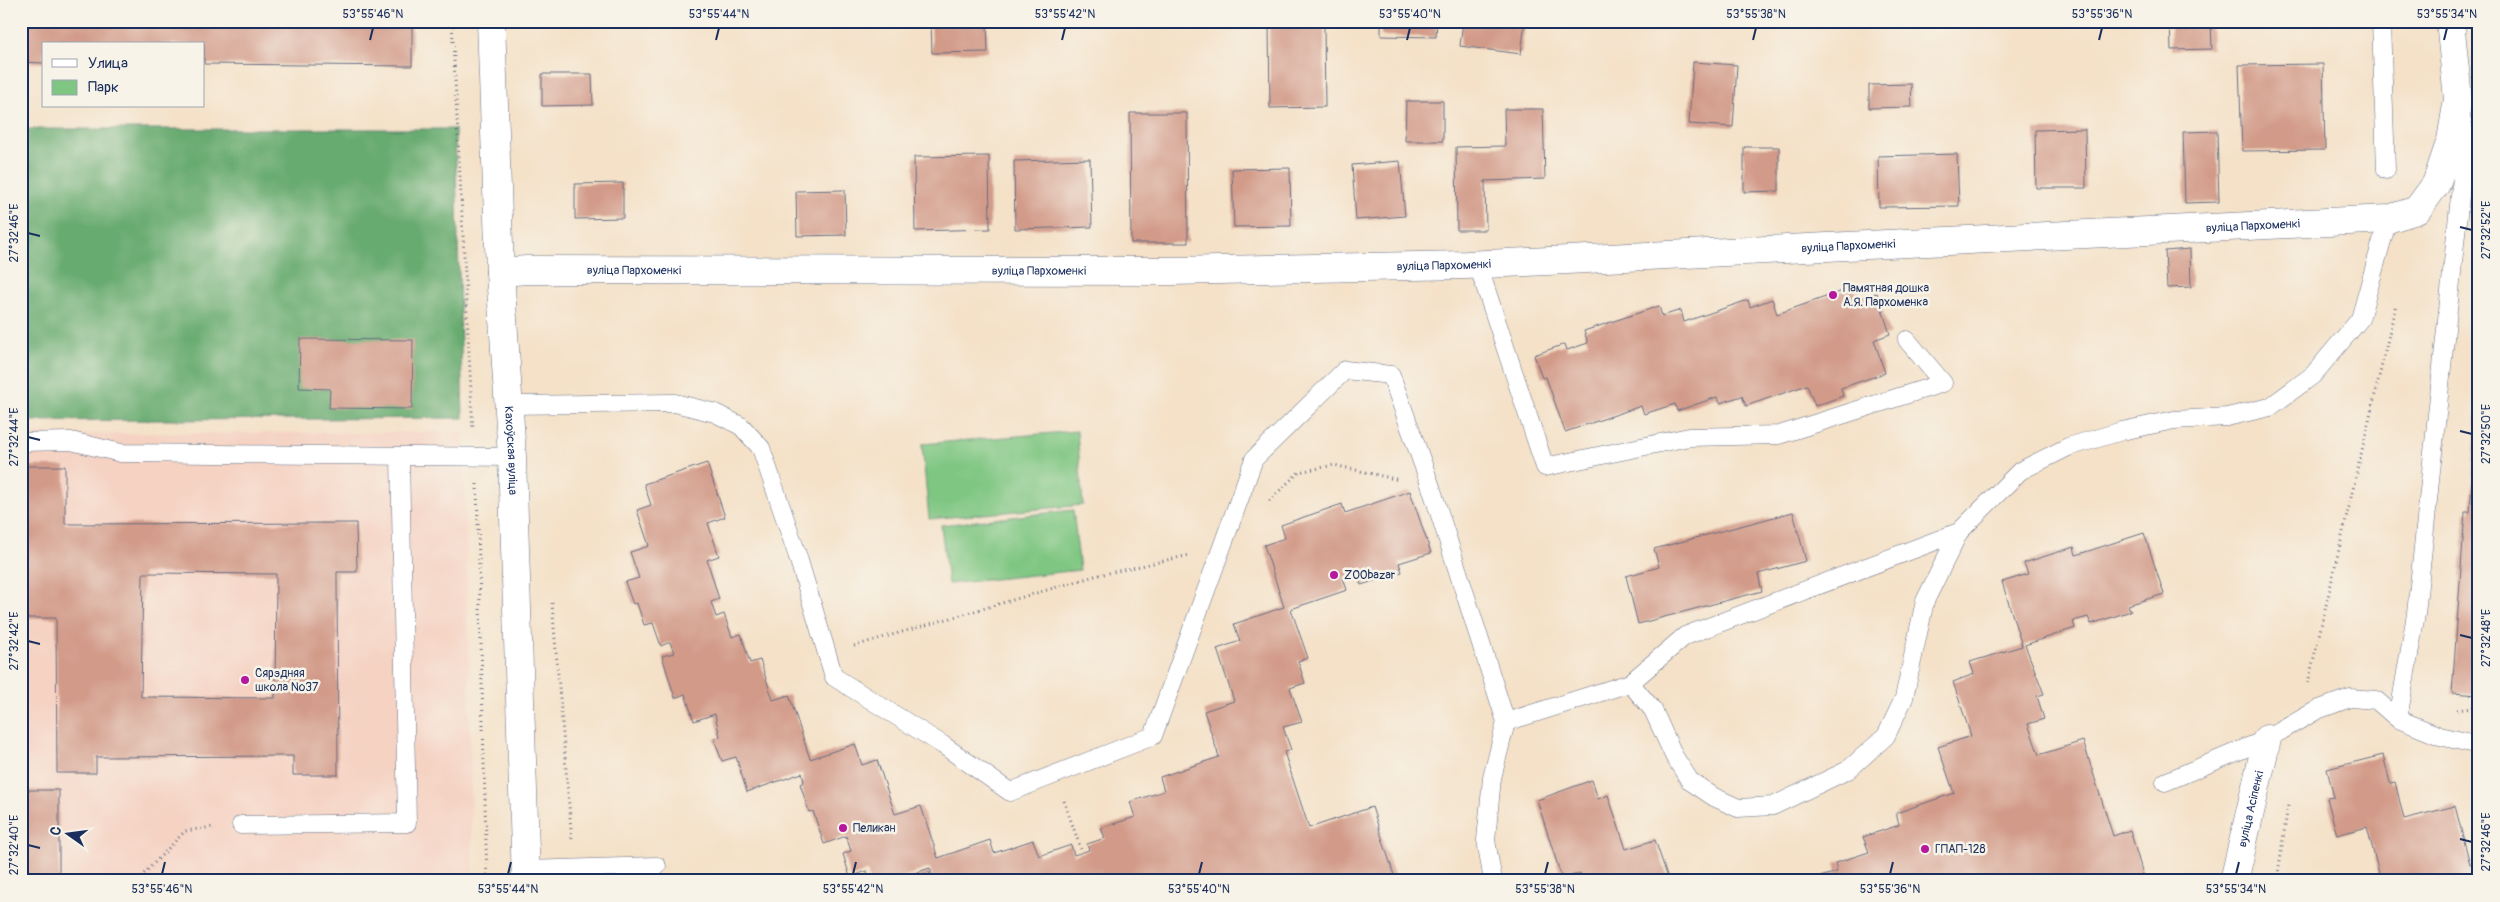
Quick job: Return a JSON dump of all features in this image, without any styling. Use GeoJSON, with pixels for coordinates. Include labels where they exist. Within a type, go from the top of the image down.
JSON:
{"type":"FeatureCollection","features":[{"type":"Feature","properties":{"kind":"street","name":"Кахоўская вуліца"},"geometry":{"type":"LineString","coordinates":[[491,21],[500,272],[512,457],[526,875]]}},
{"type":"Feature","properties":{"kind":"street","name":"вуліца Пархоменкі"},"geometry":{"type":"LineString","coordinates":[[500,272],[527,270],[1172,271],[1478,265],[2388,220],[2417,210],[2436,184],[2451,140],[2458,99],[2450,21]]}},
{"type":"Feature","properties":{"kind":"street","name":"вуліца Асіпенкі"},"geometry":{"type":"LineString","coordinates":[[2234,881],[2268,739]]}},
{"type":"Feature","properties":{"kind":"lane"},"geometry":{"type":"LineString","coordinates":[[2381,21],[2386,170]]}},
{"type":"Feature","properties":{"kind":"lane"},"geometry":{"type":"LineString","coordinates":[[2398,719],[2416,614],[2466,139],[2458,99]]}},
{"type":"Feature","properties":{"kind":"lane"},"geometry":{"type":"LineString","coordinates":[[1630,683],[1653,710],[1674,756],[1690,781],[1714,797],[1738,808],[1773,806],[1848,770],[1886,736],[1904,698],[1926,601],[1959,532],[2020,471],[2068,446],[2122,430],[2174,420],[2227,417],[2270,408],[2313,375],[2360,319],[2388,220]]}},
{"type":"Feature","properties":{"kind":"lane"},"geometry":{"type":"LineString","coordinates":[[1478,265],[1545,467],[1689,437],[1779,434],[1943,383],[1907,340]]}},
{"type":"Feature","properties":{"kind":"lane"},"geometry":{"type":"LineString","coordinates":[[509,405],[675,403],[715,413],[741,426],[761,448],[797,554],[834,677],[942,745],[1010,792],[1153,736],[1254,459],[1345,370],[1391,375],[1431,487],[1506,722],[1492,778],[1486,840],[1493,881]]}},
{"type":"Feature","properties":{"kind":"lane"},"geometry":{"type":"LineString","coordinates":[[21,442],[71,441],[121,453],[512,457]]}},
{"type":"Feature","properties":{"kind":"lane"},"geometry":{"type":"LineString","coordinates":[[241,824],[407,823],[400,456]]}},
{"type":"Feature","properties":{"kind":"lane"},"geometry":{"type":"LineString","coordinates":[[1506,722],[1630,683],[1684,636],[1959,532]]}},
{"type":"Feature","properties":{"kind":"lane"},"geometry":{"type":"LineString","coordinates":[[2164,782],[2268,739],[2317,710],[2350,698],[2376,700],[2398,719],[2440,736],[2479,745]]}},
{"type":"Feature","properties":{"kind":"lane"},"geometry":{"type":"LineString","coordinates":[[526,875],[657,866]]}},
{"type":"Feature","properties":{"kind":"path"},"geometry":{"type":"LineString","coordinates":[[2300,720],[2397,297]]}},
{"type":"Feature","properties":{"kind":"path"},"geometry":{"type":"LineString","coordinates":[[1264,506],[1299,472],[1334,465],[1431,487]]}},
{"type":"Feature","properties":{"kind":"path"},"geometry":{"type":"LineString","coordinates":[[827,654],[1095,576],[1221,548]]}},
{"type":"Feature","properties":{"kind":"path"},"geometry":{"type":"LineString","coordinates":[[1055,774],[1082,852]]}},
{"type":"Feature","properties":{"kind":"path"},"geometry":{"type":"LineString","coordinates":[[2278,881],[2289,796]]}},
{"type":"Feature","properties":{"kind":"path"},"geometry":{"type":"LineString","coordinates":[[137,881],[184,830],[241,824]]}},
{"type":"Feature","properties":{"kind":"shaded area","name":"Сярэдняя школа №37"},"geometry":{"type":"Polygon","coordinates":[[[464,432],[473,881],[21,881],[21,434],[464,432]]]}},
{"type":"Feature","properties":{"kind":"green space"},"geometry":{"type":"Polygon","coordinates":[[[21,129],[455,129],[463,418],[21,421],[21,129]]]}},
{"type":"Feature","properties":{"kind":"green space"},"geometry":{"type":"Polygon","coordinates":[[[1077,431],[1083,505],[929,519],[922,444],[1077,431]]]}},
{"type":"Feature","properties":{"kind":"green space"},"geometry":{"type":"Polygon","coordinates":[[[1073,510],[1080,570],[948,584],[941,525],[1073,510]]]}},
{"type":"Feature","properties":{"kind":"building"},"geometry":{"type":"Polygon","coordinates":[[[21,21],[412,21],[412,66],[205,64],[205,42],[42,42],[42,63],[21,62],[21,21]]]}},
{"type":"Feature","properties":{"kind":"building"},"geometry":{"type":"Polygon","coordinates":[[[823,21],[874,21],[874,25],[823,26],[823,21]]]}},
{"type":"Feature","properties":{"kind":"building"},"geometry":{"type":"Polygon","coordinates":[[[931,21],[987,21],[988,52],[932,53],[931,21]]]}},
{"type":"Feature","properties":{"kind":"building"},"geometry":{"type":"Polygon","coordinates":[[[1381,21],[1437,21],[1436,37],[1381,36],[1381,21]]]}},
{"type":"Feature","properties":{"kind":"building"},"geometry":{"type":"Polygon","coordinates":[[[1463,21],[1525,21],[1521,54],[1460,46],[1463,21]]]}},
{"type":"Feature","properties":{"kind":"building"},"geometry":{"type":"Polygon","coordinates":[[[2170,21],[2211,21],[2212,49],[2171,50],[2170,21]]]}},
{"type":"Feature","properties":{"kind":"building"},"geometry":{"type":"Polygon","coordinates":[[[1324,25],[1325,107],[1270,108],[1269,26],[1324,25]]]}},
{"type":"Feature","properties":{"kind":"building"},"geometry":{"type":"Polygon","coordinates":[[[1693,62],[1737,65],[1733,127],[1689,124],[1693,62]]]}},
{"type":"Feature","properties":{"kind":"building"},"geometry":{"type":"Polygon","coordinates":[[[2323,64],[2325,150],[2242,151],[2239,65],[2323,64]]]}},
{"type":"Feature","properties":{"kind":"building"},"geometry":{"type":"Polygon","coordinates":[[[542,74],[592,74],[593,105],[542,106],[542,74]]]}},
{"type":"Feature","properties":{"kind":"building"},"geometry":{"type":"Polygon","coordinates":[[[1911,84],[1912,107],[1869,108],[1869,85],[1911,84]]]}},
{"type":"Feature","properties":{"kind":"building"},"geometry":{"type":"Polygon","coordinates":[[[1406,101],[1443,101],[1443,141],[1405,141],[1406,101]]]}},
{"type":"Feature","properties":{"kind":"building"},"geometry":{"type":"Polygon","coordinates":[[[1504,109],[1543,109],[1545,179],[1485,181],[1486,230],[1457,230],[1456,147],[1505,146],[1504,109]]]}},
{"type":"Feature","properties":{"kind":"building"},"geometry":{"type":"Polygon","coordinates":[[[1130,113],[1187,113],[1188,243],[1131,243],[1130,113]]]}},
{"type":"Feature","properties":{"kind":"building"},"geometry":{"type":"Polygon","coordinates":[[[2085,129],[2086,188],[2036,188],[2035,130],[2085,129]]]}},
{"type":"Feature","properties":{"kind":"building"},"geometry":{"type":"Polygon","coordinates":[[[2217,131],[2219,202],[2185,203],[2183,132],[2217,131]]]}},
{"type":"Feature","properties":{"kind":"building"},"geometry":{"type":"Polygon","coordinates":[[[1744,147],[1779,147],[1779,191],[1744,192],[1744,147]]]}},
{"type":"Feature","properties":{"kind":"building"},"geometry":{"type":"Polygon","coordinates":[[[1957,154],[1959,206],[1879,207],[1878,156],[1957,154]]]}},
{"type":"Feature","properties":{"kind":"building"},"geometry":{"type":"Polygon","coordinates":[[[989,156],[990,229],[915,231],[914,157],[989,156]]]}},
{"type":"Feature","properties":{"kind":"building"},"geometry":{"type":"Polygon","coordinates":[[[1090,159],[1092,227],[1015,229],[1014,161],[1090,159]]]}},
{"type":"Feature","properties":{"kind":"building"},"geometry":{"type":"Polygon","coordinates":[[[1400,161],[1405,216],[1356,220],[1352,165],[1400,161]]]}},
{"type":"Feature","properties":{"kind":"building"},"geometry":{"type":"Polygon","coordinates":[[[1290,168],[1291,226],[1234,227],[1232,169],[1290,168]]]}},
{"type":"Feature","properties":{"kind":"building"},"geometry":{"type":"Polygon","coordinates":[[[623,183],[623,218],[575,219],[575,184],[623,183]]]}},
{"type":"Feature","properties":{"kind":"building"},"geometry":{"type":"Polygon","coordinates":[[[845,190],[846,235],[797,236],[796,191],[845,190]]]}},
{"type":"Feature","properties":{"kind":"building"},"geometry":{"type":"Polygon","coordinates":[[[2190,249],[2191,287],[2167,288],[2165,251],[2190,249]]]}},
{"type":"Feature","properties":{"kind":"building"},"geometry":{"type":"Polygon","coordinates":[[[1854,287],[1858,299],[1877,293],[1890,334],[1874,340],[1885,373],[1841,388],[1843,396],[1815,406],[1807,385],[1746,406],[1742,396],[1720,403],[1717,397],[1677,411],[1675,404],[1644,414],[1641,406],[1565,432],[1546,377],[1542,378],[1534,355],[1565,344],[1567,350],[1588,343],[1584,331],[1659,306],[1662,316],[1681,310],[1684,322],[1748,300],[1750,307],[1772,299],[1777,314],[1854,287]]]}},
{"type":"Feature","properties":{"kind":"building"},"geometry":{"type":"Polygon","coordinates":[[[300,339],[413,340],[412,409],[329,408],[330,389],[299,388],[300,339]]]}},
{"type":"Feature","properties":{"kind":"building"},"geometry":{"type":"Polygon","coordinates":[[[2477,410],[2479,410],[2479,695],[2452,693],[2465,512],[2470,512],[2477,410]]]}},
{"type":"Feature","properties":{"kind":"building"},"geometry":{"type":"Polygon","coordinates":[[[707,463],[725,517],[708,523],[719,556],[707,560],[719,599],[711,602],[716,617],[724,614],[732,637],[741,634],[750,663],[760,660],[773,700],[789,695],[810,759],[855,744],[862,765],[877,760],[895,814],[921,806],[938,858],[990,840],[994,853],[1033,840],[1039,856],[1071,845],[1074,855],[1089,850],[1087,844],[1105,838],[1101,828],[1135,817],[1130,802],[1164,791],[1160,777],[1219,757],[1204,711],[1234,701],[1217,649],[1240,641],[1234,624],[1284,607],[1264,545],[1285,538],[1281,525],[1342,504],[1345,513],[1410,491],[1431,553],[1399,563],[1402,572],[1361,585],[1357,573],[1343,578],[1347,590],[1291,609],[1308,658],[1298,661],[1305,683],[1290,688],[1302,722],[1283,727],[1291,750],[1284,752],[1309,828],[1372,807],[1396,881],[934,881],[930,868],[891,881],[870,881],[867,871],[850,877],[843,854],[851,851],[846,836],[824,844],[813,811],[809,812],[800,784],[804,782],[802,773],[747,792],[736,757],[722,761],[714,739],[720,737],[715,714],[694,721],[685,694],[675,698],[662,656],[674,653],[670,642],[661,646],[653,623],[644,625],[637,603],[633,604],[625,582],[639,578],[630,552],[649,546],[637,510],[651,505],[644,484],[707,463]]]}},
{"type":"Feature","properties":{"kind":"building"},"geometry":{"type":"Polygon","coordinates":[[[21,466],[65,466],[65,524],[356,523],[357,572],[337,572],[338,775],[293,775],[293,756],[96,757],[96,773],[57,773],[56,618],[21,618],[21,466]],[[143,573],[141,697],[275,698],[276,574],[143,573]]]}},
{"type":"Feature","properties":{"kind":"building"},"geometry":{"type":"Polygon","coordinates":[[[1793,512],[1806,561],[1758,574],[1762,591],[1638,624],[1626,576],[1659,567],[1654,549],[1793,512]]]}},
{"type":"Feature","properties":{"kind":"building"},"geometry":{"type":"Polygon","coordinates":[[[2144,533],[2164,594],[2128,605],[2131,611],[2091,624],[2088,617],[2073,621],[2075,628],[2025,645],[2044,694],[2037,696],[2044,719],[2028,724],[2039,755],[2083,741],[2113,836],[2130,830],[2145,881],[1822,881],[1820,877],[1837,872],[1835,863],[1869,852],[1863,837],[1899,825],[1896,813],[1954,793],[1938,747],[1971,736],[1953,682],[1974,674],[1970,662],[2022,646],[2002,582],[2028,574],[2024,563],[2074,547],[2076,555],[2144,533]]]}},
{"type":"Feature","properties":{"kind":"building"},"geometry":{"type":"Polygon","coordinates":[[[2383,755],[2390,783],[2395,782],[2404,819],[2455,806],[2470,864],[2479,863],[2479,881],[2381,881],[2367,827],[2337,835],[2327,798],[2334,797],[2327,769],[2383,755]]]}},
{"type":"Feature","properties":{"kind":"building"},"geometry":{"type":"Polygon","coordinates":[[[1592,780],[1598,799],[1608,795],[1626,849],[1655,840],[1669,881],[1583,881],[1580,873],[1562,879],[1537,800],[1592,780]]]}},
{"type":"Feature","properties":{"kind":"building"},"geometry":{"type":"Polygon","coordinates":[[[21,790],[59,790],[59,881],[21,881],[21,790]]]}},
{"type":"Feature","properties":{"kind":"building"},"geometry":{"type":"Polygon","coordinates":[[[929,872],[932,881],[903,881],[903,880],[929,872]]]}},
{"type":"Feature","properties":{"kind":"building"},"geometry":{"type":"Polygon","coordinates":[[[1726,874],[1728,881],[1709,881],[1709,880],[1726,874]]]}},
{"type":"Feature","properties":{"kind":"place","name":"Памятная дошка А.Я. Пархоменка"},"geometry":{"type":"Point","coordinates":[1833,295]}},
{"type":"Feature","properties":{"kind":"place","name":"ZOObazar"},"geometry":{"type":"Point","coordinates":[1334,575]}},
{"type":"Feature","properties":{"kind":"place","name":"Сярэдняя школа №37"},"geometry":{"type":"Point","coordinates":[245,680]}},
{"type":"Feature","properties":{"kind":"place","name":"Пеликан"},"geometry":{"type":"Point","coordinates":[843,828]}},
{"type":"Feature","properties":{"kind":"place","name":"ГПАП-128"},"geometry":{"type":"Point","coordinates":[1925,849]}}]}
